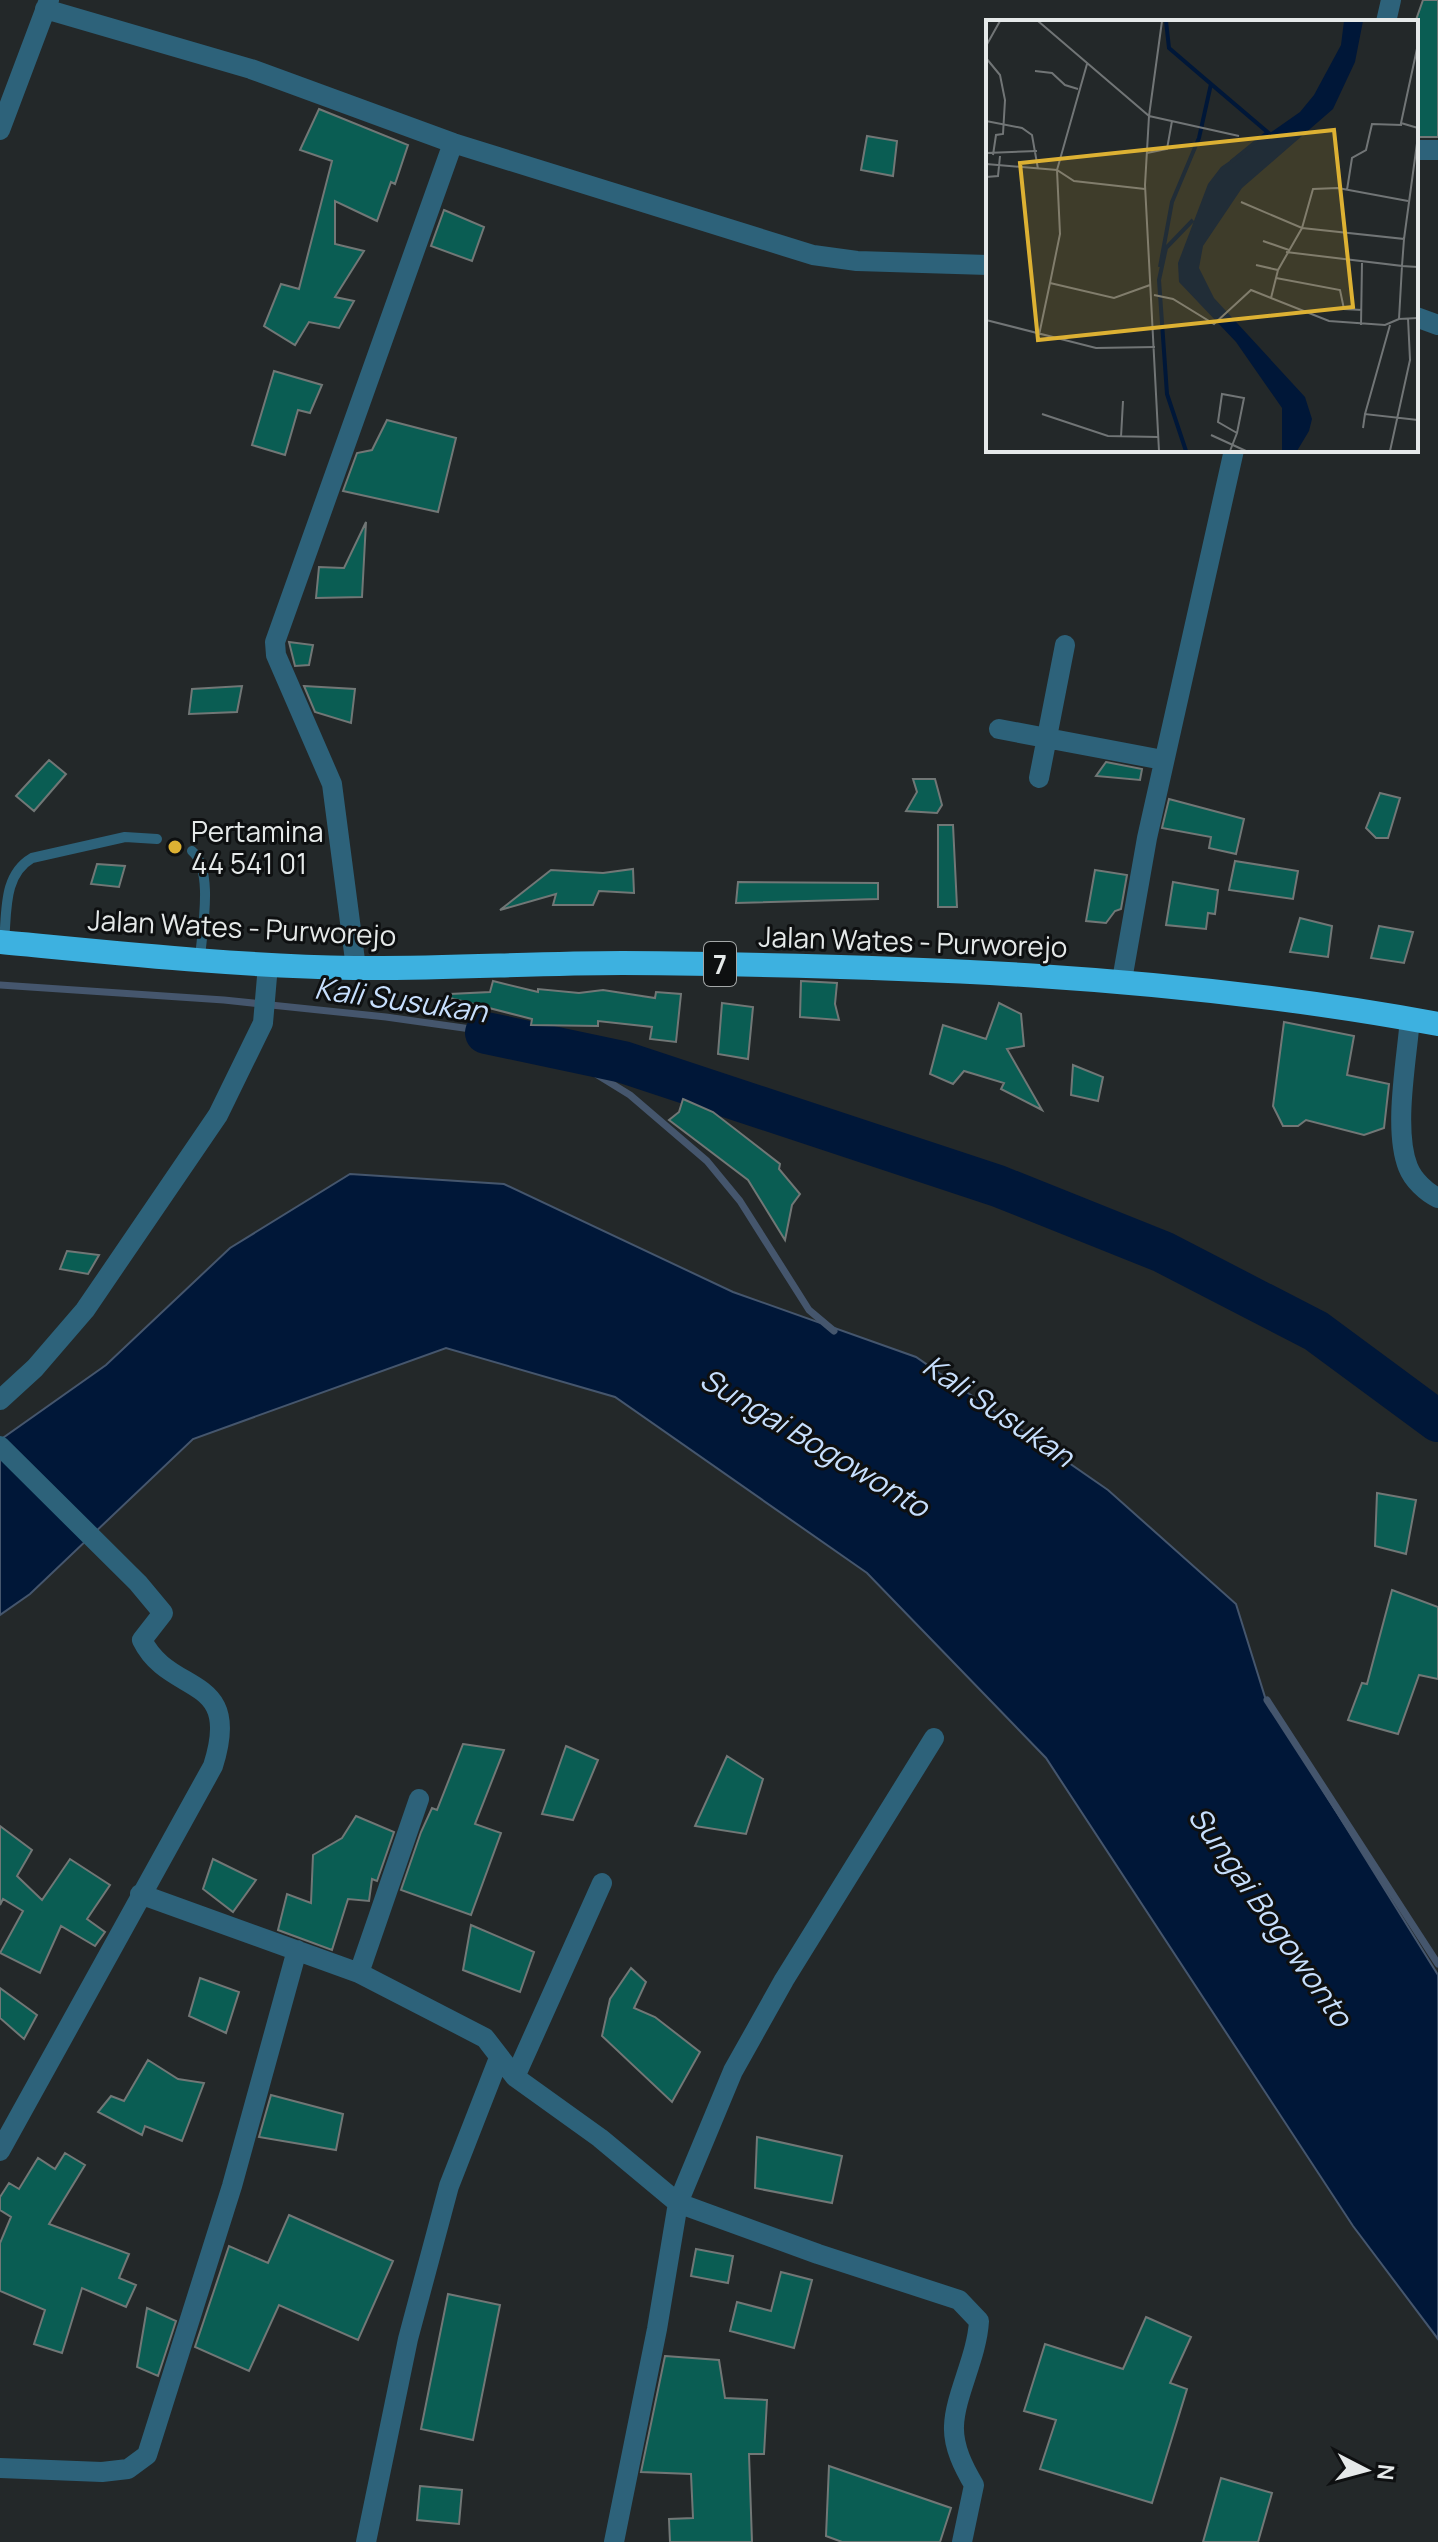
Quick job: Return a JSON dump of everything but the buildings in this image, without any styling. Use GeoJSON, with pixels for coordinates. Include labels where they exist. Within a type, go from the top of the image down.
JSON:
{"type":"FeatureCollection","features":[{"type":"Feature","properties":{"kind":"highway","name":"Jalan Wates - Purworejo"},"geometry":{"type":"LineString","coordinates":[[2,942],[200,958],[267,975],[356,968],[619,963],[832,966],[1122,980],[1282,998],[1438,1024]]}},
{"type":"Feature","properties":{"kind":"street"},"geometry":{"type":"LineString","coordinates":[[1386,20],[1391,0]]}},
{"type":"Feature","properties":{"kind":"street"},"geometry":{"type":"LineString","coordinates":[[0,130],[47,4],[251,69],[453,143],[813,255],[857,261],[986,265]]}},
{"type":"Feature","properties":{"kind":"street"},"geometry":{"type":"LineString","coordinates":[[356,968],[332,784],[276,655],[275,642],[453,143]]}},
{"type":"Feature","properties":{"kind":"street"},"geometry":{"type":"LineString","coordinates":[[1418,318],[1438,325]]}},
{"type":"Feature","properties":{"kind":"street"},"geometry":{"type":"LineString","coordinates":[[1122,980],[1163,760],[1234,452]]}},
{"type":"Feature","properties":{"kind":"street"},"geometry":{"type":"LineString","coordinates":[[1039,778],[1065,645]]}},
{"type":"Feature","properties":{"kind":"street"},"geometry":{"type":"LineString","coordinates":[[999,729],[1163,760]]}},
{"type":"Feature","properties":{"kind":"street"},"geometry":{"type":"LineString","coordinates":[[0,1400],[35,1368],[85,1310],[174,1184],[240,1076],[263,1023],[267,975]]}},
{"type":"Feature","properties":{"kind":"street"},"geometry":{"type":"LineString","coordinates":[[1410,1018],[1403,1119],[1408,1167],[1422,1187],[1438,1198]]}},
{"type":"Feature","properties":{"kind":"street"},"geometry":{"type":"LineString","coordinates":[[0,1446],[138,1583],[163,1613],[142,1640],[150,1656],[212,1699],[221,1720],[221,1740],[213,1766],[0,2151]]}},
{"type":"Feature","properties":{"kind":"street"},"geometry":{"type":"LineString","coordinates":[[614,2542],[657,2329],[678,2203],[733,2071],[784,1980],[934,1738]]}},
{"type":"Feature","properties":{"kind":"street"},"geometry":{"type":"LineString","coordinates":[[359,1973],[419,1799]]}},
{"type":"Feature","properties":{"kind":"street"},"geometry":{"type":"LineString","coordinates":[[515,2077],[602,1883]]}},
{"type":"Feature","properties":{"kind":"street"},"geometry":{"type":"LineString","coordinates":[[140,1894],[359,1973],[485,2038],[515,2077],[600,2138],[678,2203],[818,2254],[959,2300],[979,2321],[978,2342],[953,2425],[961,2462],[974,2485],[962,2542]]}},
{"type":"Feature","properties":{"kind":"street"},"geometry":{"type":"LineString","coordinates":[[0,2468],[102,2472],[128,2469],[147,2455],[232,2186],[297,1950]]}},
{"type":"Feature","properties":{"kind":"street"},"geometry":{"type":"LineString","coordinates":[[366,2542],[408,2339],[449,2186],[499,2058]]}},
{"type":"Feature","properties":{"kind":"lane"},"geometry":{"type":"LineString","coordinates":[[2,942],[11,879],[20,865],[32,858],[125,837],[157,839]]}},
{"type":"Feature","properties":{"kind":"lane"},"geometry":{"type":"LineString","coordinates":[[192,851],[199,857],[204,874],[200,958]]}},
{"type":"Feature","properties":{"kind":"water","name":"Sungai Bogowonto"},"geometry":{"type":"Polygon","coordinates":[[[350,1174],[504,1184],[733,1292],[916,1357],[1108,1490],[1236,1604],[1265,1697],[1438,1975],[1438,2339],[1353,2226],[1046,1758],[867,1573],[615,1397],[446,1348],[193,1439],[30,1594],[0,1615],[0,1440],[106,1365],[230,1248],[350,1174]]]}},
{"type":"Feature","properties":{"kind":"waterway","name":"Kali Susukan"},"geometry":{"type":"LineString","coordinates":[[0,985],[224,1000],[386,1017],[478,1030],[583,1066],[630,1095],[707,1161],[740,1201],[809,1310],[834,1331]]}},
{"type":"Feature","properties":{"kind":"waterway"},"geometry":{"type":"LineString","coordinates":[[486,1033],[623,1062],[998,1186],[1163,1252],[1316,1331],[1438,1421]]}},
{"type":"Feature","properties":{"kind":"waterway","name":"Kali Susukan"},"geometry":{"type":"LineString","coordinates":[[1267,1700],[1438,1964]]}},
{"type":"Feature","properties":{"kind":"place","name":"Pertamina 44 541 01"},"geometry":{"type":"Point","coordinates":[175,847]}}]}
